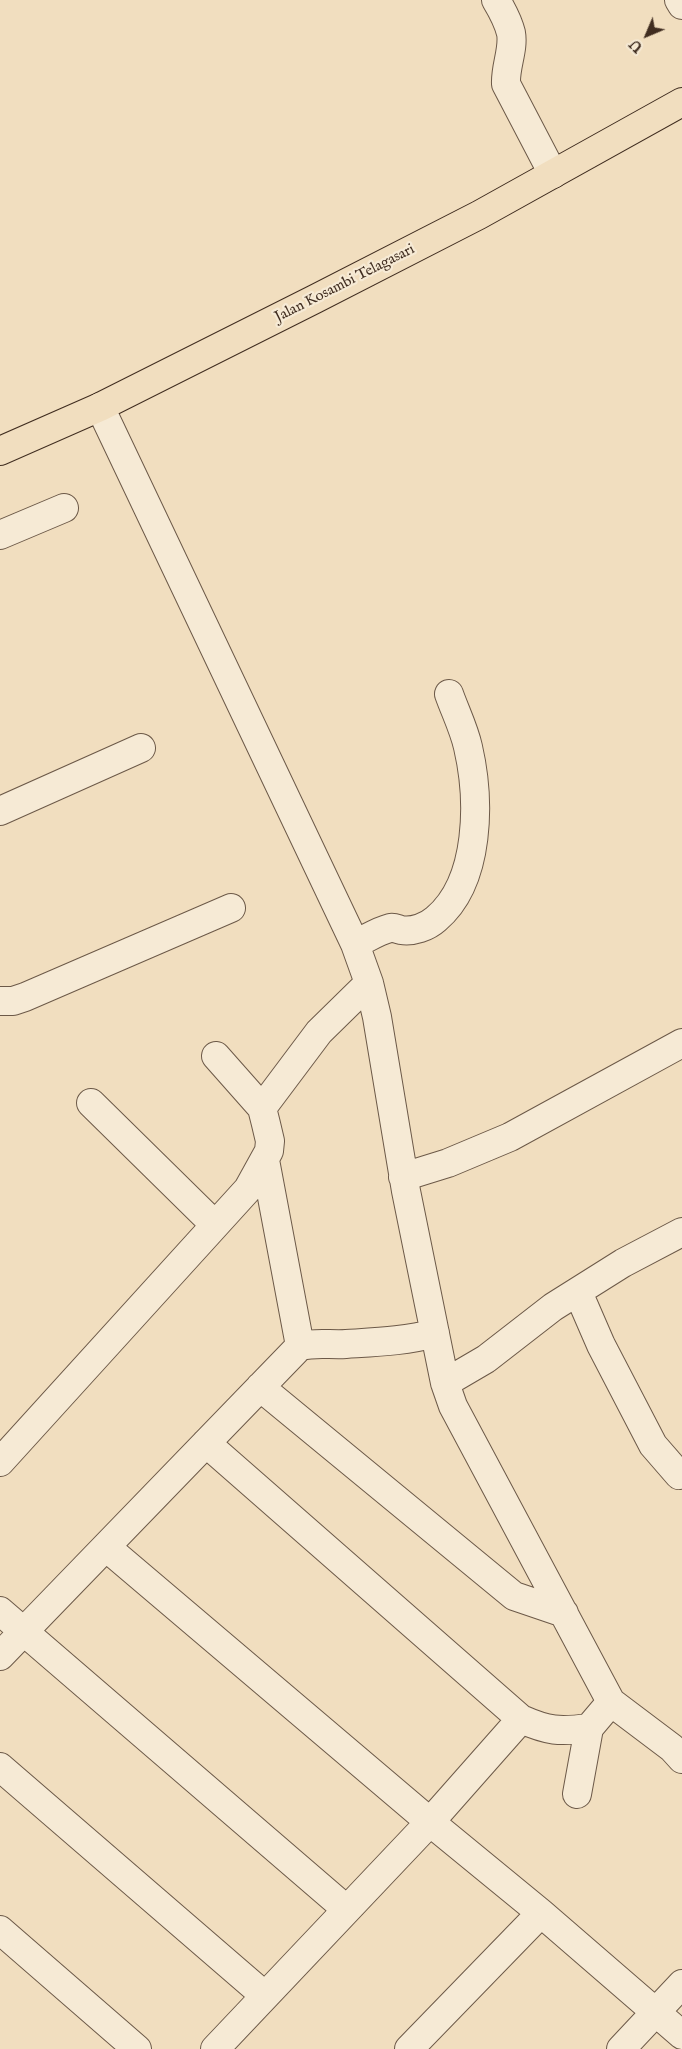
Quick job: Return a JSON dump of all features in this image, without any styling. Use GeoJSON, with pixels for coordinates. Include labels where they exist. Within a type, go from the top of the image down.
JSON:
{"type":"FeatureCollection","features":[{"type":"Feature","properties":{"kind":"main road","name":"Jalan Kosambi Telagasari"},"geometry":{"type":"LineString","coordinates":[[0,451],[100,407],[393,259],[553,174],[682,102]]}},
{"type":"Feature","properties":{"kind":"street"},"geometry":{"type":"LineString","coordinates":[[496,0],[511,34],[511,48],[505,73],[506,84],[553,174]]}},
{"type":"Feature","properties":{"kind":"street"},"geometry":{"type":"LineString","coordinates":[[679,0],[682,5]]}},
{"type":"Feature","properties":{"kind":"street"},"geometry":{"type":"LineString","coordinates":[[100,407],[355,944],[369,983],[377,1017],[403,1177],[445,1383],[453,1406],[611,1702],[672,1748],[682,1759]]}},
{"type":"Feature","properties":{"kind":"street"},"geometry":{"type":"LineString","coordinates":[[0,536],[64,508]]}},
{"type":"Feature","properties":{"kind":"street"},"geometry":{"type":"LineString","coordinates":[[355,944],[392,928],[415,930],[425,926],[436,919],[456,895],[473,846],[475,817],[473,775],[468,746],[449,694]]}},
{"type":"Feature","properties":{"kind":"street"},"geometry":{"type":"LineString","coordinates":[[0,811],[141,748]]}},
{"type":"Feature","properties":{"kind":"street"},"geometry":{"type":"LineString","coordinates":[[0,1001],[13,1001],[24,997],[231,908]]}},
{"type":"Feature","properties":{"kind":"street"},"geometry":{"type":"LineString","coordinates":[[262,1108],[319,1032],[369,983]]}},
{"type":"Feature","properties":{"kind":"street"},"geometry":{"type":"LineString","coordinates":[[403,1177],[448,1163],[510,1137],[682,1042]]}},
{"type":"Feature","properties":{"kind":"street"},"geometry":{"type":"LineString","coordinates":[[0,1462],[214,1224],[248,1189],[265,1160],[269,1151],[270,1141],[262,1108],[216,1056]]}},
{"type":"Feature","properties":{"kind":"street"},"geometry":{"type":"LineString","coordinates":[[91,1104],[214,1224]]}},
{"type":"Feature","properties":{"kind":"street"},"geometry":{"type":"LineString","coordinates":[[265,1160],[300,1346]]}},
{"type":"Feature","properties":{"kind":"street"},"geometry":{"type":"LineString","coordinates":[[445,1383],[486,1359],[553,1307],[623,1264],[682,1232]]}},
{"type":"Feature","properties":{"kind":"street"},"geometry":{"type":"LineString","coordinates":[[578,1292],[601,1345],[653,1445],[679,1475],[682,1474]]}},
{"type":"Feature","properties":{"kind":"street"},"geometry":{"type":"LineString","coordinates":[[0,1656],[300,1346],[314,1343],[412,1340],[435,1334]]}},
{"type":"Feature","properties":{"kind":"street"},"geometry":{"type":"LineString","coordinates":[[260,1387],[514,1596],[564,1613]]}},
{"type":"Feature","properties":{"kind":"street"},"geometry":{"type":"LineString","coordinates":[[206,1443],[521,1719],[552,1730],[564,1731],[589,1728]]}},
{"type":"Feature","properties":{"kind":"street"},"geometry":{"type":"LineString","coordinates":[[106,1547],[430,1822],[541,1913],[682,2035]]}},
{"type":"Feature","properties":{"kind":"street"},"geometry":{"type":"LineString","coordinates":[[0,1611],[346,1909]]}},
{"type":"Feature","properties":{"kind":"street"},"geometry":{"type":"LineString","coordinates":[[577,1794],[589,1728],[611,1702]]}},
{"type":"Feature","properties":{"kind":"street"},"geometry":{"type":"LineString","coordinates":[[215,2049],[264,1995],[430,1822],[521,1719]]}},
{"type":"Feature","properties":{"kind":"street"},"geometry":{"type":"LineString","coordinates":[[0,1767],[264,1995]]}},
{"type":"Feature","properties":{"kind":"street"},"geometry":{"type":"LineString","coordinates":[[409,2049],[541,1913]]}},
{"type":"Feature","properties":{"kind":"street"},"geometry":{"type":"LineString","coordinates":[[0,1930],[137,2049]]}},
{"type":"Feature","properties":{"kind":"street"},"geometry":{"type":"LineString","coordinates":[[621,2049],[682,1984]]}}]}
